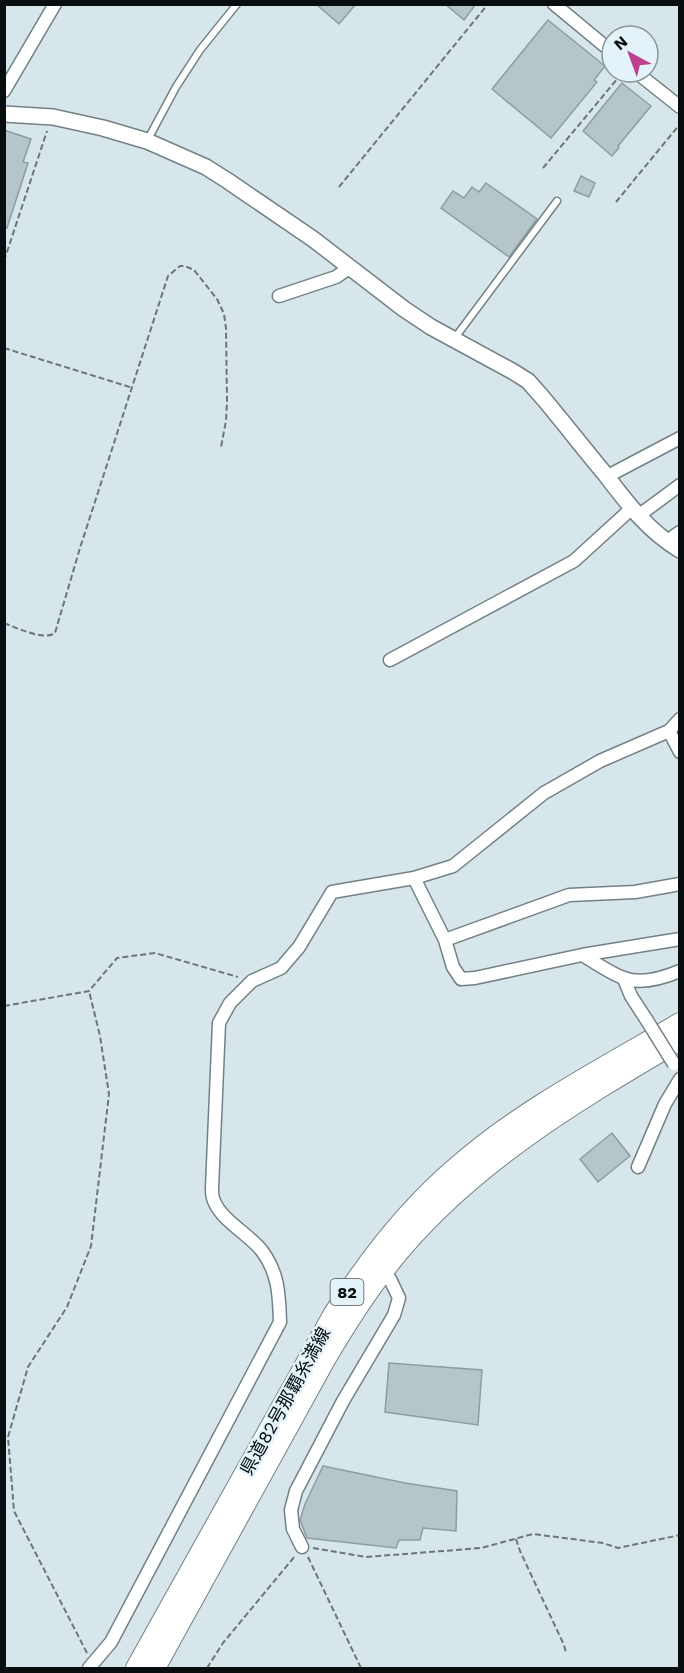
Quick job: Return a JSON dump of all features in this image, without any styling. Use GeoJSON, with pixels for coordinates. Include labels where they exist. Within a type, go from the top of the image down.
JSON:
{"type":"FeatureCollection","features":[{"type":"Feature","properties":{"kind":"main road","name":"県道82号那覇糸満線"},"geometry":{"type":"LineString","coordinates":[[155,1668],[404,1219],[458,1166],[485,1144],[571,1087],[680,1023]]}},
{"type":"Feature","properties":{"kind":"main road","name":"県道82号那覇糸満線"},"geometry":{"type":"LineString","coordinates":[[136,1668],[343,1298],[375,1268],[394,1258],[433,1215],[502,1154],[593,1092],[680,1040]]}},
{"type":"Feature","properties":{"kind":"street"},"geometry":{"type":"LineString","coordinates":[[4,91],[55,4]]}},
{"type":"Feature","properties":{"kind":"street"},"geometry":{"type":"LineString","coordinates":[[554,4],[600,42]]}},
{"type":"Feature","properties":{"kind":"street"},"geometry":{"type":"LineString","coordinates":[[651,84],[680,107]]}},
{"type":"Feature","properties":{"kind":"street"},"geometry":{"type":"LineString","coordinates":[[4,114],[53,117],[147,141],[206,168],[228,181],[313,239],[404,309],[528,381],[634,512],[648,526],[676,542]]}},
{"type":"Feature","properties":{"kind":"street"},"geometry":{"type":"LineString","coordinates":[[279,296],[336,277],[349,268]]}},
{"type":"Feature","properties":{"kind":"street"},"geometry":{"type":"LineString","coordinates":[[606,477],[680,438]]}},
{"type":"Feature","properties":{"kind":"street"},"geometry":{"type":"LineString","coordinates":[[390,660],[574,561],[634,512],[680,485]]}},
{"type":"Feature","properties":{"kind":"street"},"geometry":{"type":"LineString","coordinates":[[90,1666],[111,1642],[279,1322],[279,1287],[272,1268],[262,1250],[220,1211],[214,1201],[212,1188],[219,1023],[230,1003],[252,981],[281,968],[299,947],[332,892],[414,878],[453,866],[544,793],[600,761],[669,731],[680,719]]}},
{"type":"Feature","properties":{"kind":"street"},"geometry":{"type":"LineString","coordinates":[[669,731],[680,752]]}},
{"type":"Feature","properties":{"kind":"street"},"geometry":{"type":"LineString","coordinates":[[414,878],[445,940],[453,967],[461,979],[582,955],[680,939]]}},
{"type":"Feature","properties":{"kind":"street"},"geometry":{"type":"LineString","coordinates":[[445,940],[569,895],[635,892],[680,884]]}},
{"type":"Feature","properties":{"kind":"street"},"geometry":{"type":"LineString","coordinates":[[582,955],[624,979],[643,981],[666,977],[680,971]]}},
{"type":"Feature","properties":{"kind":"street"},"geometry":{"type":"LineString","coordinates":[[624,979],[631,996],[678,1073],[638,1167]]}},
{"type":"Feature","properties":{"kind":"street"},"geometry":{"type":"LineString","coordinates":[[302,1547],[292,1529],[291,1510],[296,1491],[343,1401],[394,1315],[399,1298],[390,1278],[375,1268]]}},
{"type":"Feature","properties":{"kind":"lane"},"geometry":{"type":"LineString","coordinates":[[147,141],[176,87],[200,50],[237,4]]}},
{"type":"Feature","properties":{"kind":"lane"},"geometry":{"type":"LineString","coordinates":[[454,340],[557,201]]}},
{"type":"Feature","properties":{"kind":"path"},"geometry":{"type":"LineString","coordinates":[[339,187],[488,4]]}},
{"type":"Feature","properties":{"kind":"path"},"geometry":{"type":"LineString","coordinates":[[543,168],[613,84]]}},
{"type":"Feature","properties":{"kind":"path"},"geometry":{"type":"LineString","coordinates":[[4,261],[7,245],[53,117]]}},
{"type":"Feature","properties":{"kind":"path"},"geometry":{"type":"LineString","coordinates":[[616,202],[680,124]]}},
{"type":"Feature","properties":{"kind":"path"},"geometry":{"type":"LineString","coordinates":[[4,623],[42,636],[48,637],[55,633],[80,548],[168,276],[180,266],[194,270],[217,299],[224,314],[227,401],[221,447]]}},
{"type":"Feature","properties":{"kind":"path"},"geometry":{"type":"LineString","coordinates":[[4,348],[133,388]]}},
{"type":"Feature","properties":{"kind":"path"},"geometry":{"type":"LineString","coordinates":[[4,1006],[89,991],[117,958],[155,953],[252,981]]}},
{"type":"Feature","properties":{"kind":"path"},"geometry":{"type":"LineString","coordinates":[[89,991],[100,1036],[109,1094],[91,1245],[67,1307],[28,1367],[8,1437],[14,1511],[90,1666]]}},
{"type":"Feature","properties":{"kind":"path"},"geometry":{"type":"LineString","coordinates":[[302,1547],[366,1557],[481,1548],[533,1534],[603,1543],[618,1548],[680,1535]]}},
{"type":"Feature","properties":{"kind":"path"},"geometry":{"type":"LineString","coordinates":[[516,1539],[566,1653]]}},
{"type":"Feature","properties":{"kind":"path"},"geometry":{"type":"LineString","coordinates":[[207,1668],[223,1643],[302,1547]]}},
{"type":"Feature","properties":{"kind":"path"},"geometry":{"type":"LineString","coordinates":[[302,1547],[361,1668]]}},
{"type":"Feature","properties":{"kind":"building"},"geometry":{"type":"Polygon","coordinates":[[[316,4],[356,4],[339,24],[316,4]]]}},
{"type":"Feature","properties":{"kind":"building"},"geometry":{"type":"Polygon","coordinates":[[[445,4],[476,4],[464,20],[445,4]]]}},
{"type":"Feature","properties":{"kind":"building"},"geometry":{"type":"Polygon","coordinates":[[[548,20],[600,62],[600,72],[594,80],[597,82],[551,138],[492,89],[548,20]]]}},
{"type":"Feature","properties":{"kind":"building"},"geometry":{"type":"Polygon","coordinates":[[[621,84],[651,106],[612,156],[583,131],[621,84]]]}},
{"type":"Feature","properties":{"kind":"building"},"geometry":{"type":"Polygon","coordinates":[[[4,130],[31,139],[23,162],[28,163],[7,228],[4,228],[4,130]]]}},
{"type":"Feature","properties":{"kind":"building"},"geometry":{"type":"Polygon","coordinates":[[[581,176],[595,183],[589,197],[574,191],[581,176]]]}},
{"type":"Feature","properties":{"kind":"building"},"geometry":{"type":"Polygon","coordinates":[[[486,183],[537,219],[509,257],[441,208],[453,191],[464,198],[472,187],[479,192],[486,183]]]}},
{"type":"Feature","properties":{"kind":"building"},"geometry":{"type":"Polygon","coordinates":[[[612,1133],[630,1156],[598,1182],[580,1159],[612,1133]]]}},
{"type":"Feature","properties":{"kind":"building"},"geometry":{"type":"Polygon","coordinates":[[[389,1363],[482,1370],[478,1425],[385,1412],[389,1363]]]}},
{"type":"Feature","properties":{"kind":"building"},"geometry":{"type":"Polygon","coordinates":[[[323,1466],[457,1491],[456,1531],[423,1528],[420,1540],[399,1540],[396,1548],[307,1538],[300,1520],[323,1466]]]}}]}
